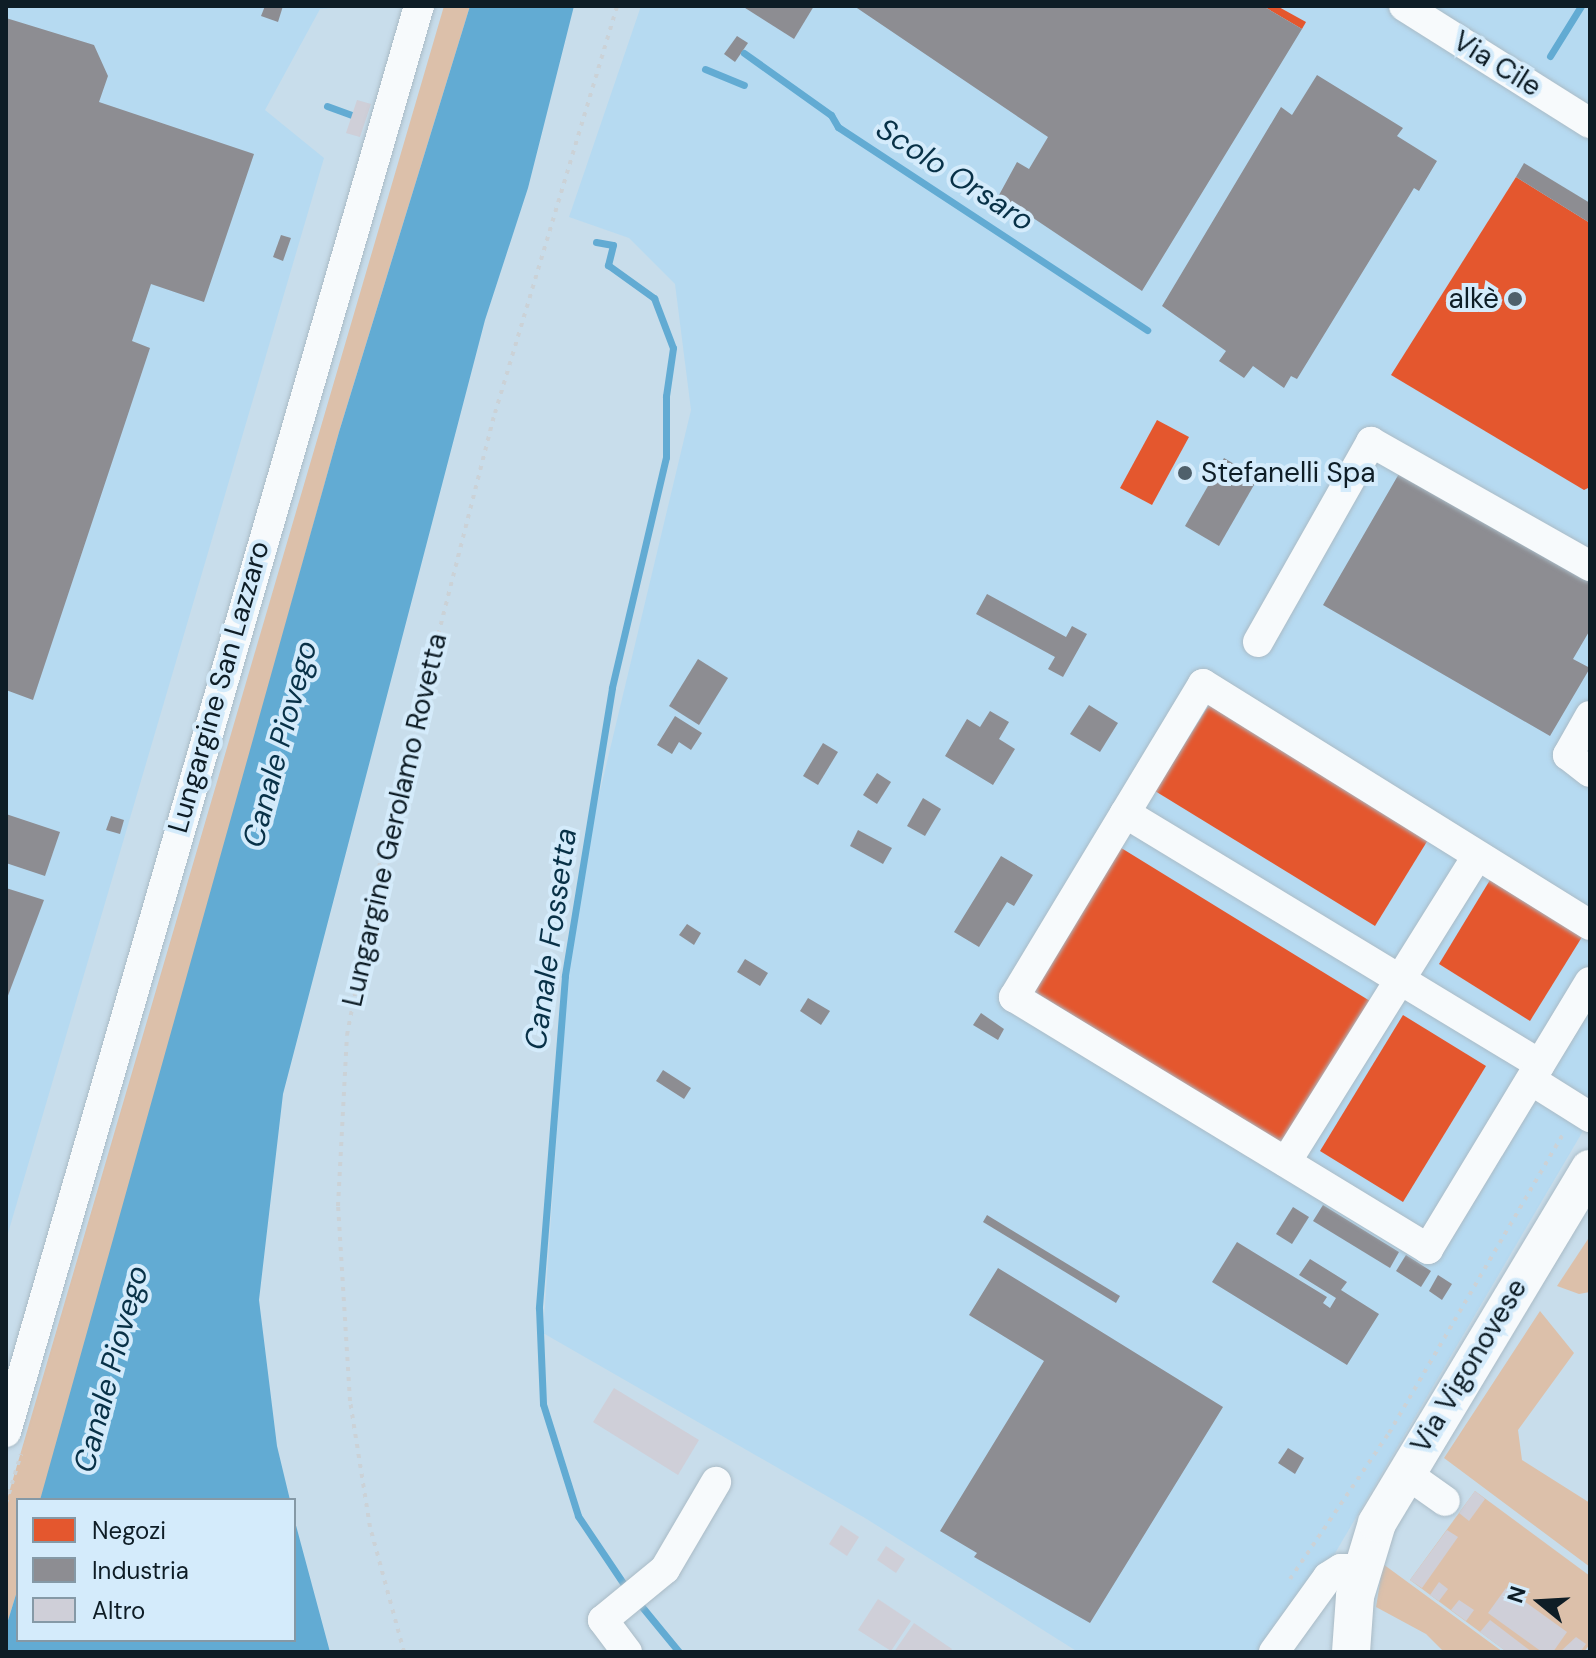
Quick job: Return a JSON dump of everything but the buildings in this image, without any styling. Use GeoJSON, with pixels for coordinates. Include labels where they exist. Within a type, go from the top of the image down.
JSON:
{"type":"FeatureCollection","features":[{"type":"Feature","properties":{"kind":"main road","name":"Via Vigonovese"},"geometry":{"type":"LineString","coordinates":[[1351,1652],[1361,1569],[1377,1523],[1404,1472],[1590,1169]]}},
{"type":"Feature","properties":{"kind":"street","name":"Lungargine San Lazzaro"},"geometry":{"type":"LineString","coordinates":[[6,1432],[419,6]]}},
{"type":"Feature","properties":{"kind":"street","name":"Via Cile"},"geometry":{"type":"LineString","coordinates":[[1404,6],[1590,123]]}},
{"type":"Feature","properties":{"kind":"street"},"geometry":{"type":"LineString","coordinates":[[1258,642],[1371,442],[1590,566]]}},
{"type":"Feature","properties":{"kind":"street"},"geometry":{"type":"LineString","coordinates":[[1590,925],[1203,684],[1014,997],[1428,1249],[1590,982]]}},
{"type":"Feature","properties":{"kind":"street"},"geometry":{"type":"LineString","coordinates":[[1579,764],[1590,716]]}},
{"type":"Feature","properties":{"kind":"street"},"geometry":{"type":"LineString","coordinates":[[1125,813],[1401,980],[1536,1072],[1579,1121]]}},
{"type":"Feature","properties":{"kind":"street"},"geometry":{"type":"LineString","coordinates":[[1286,1162],[1477,856]]}},
{"type":"Feature","properties":{"kind":"street"},"geometry":{"type":"LineString","coordinates":[[1404,1472],[1445,1501]]}},
{"type":"Feature","properties":{"kind":"street"},"geometry":{"type":"LineString","coordinates":[[627,1652],[603,1620],[665,1569],[716,1482]]}},
{"type":"Feature","properties":{"kind":"street"},"geometry":{"type":"LineString","coordinates":[[1274,1652],[1328,1577],[1341,1569],[1361,1569]]}},
{"type":"Feature","properties":{"kind":"path","name":"Lungargine Gerolamo Rovetta"},"geometry":{"type":"LineString","coordinates":[[404,1652],[370,1527],[348,1376],[338,1206],[347,1035],[379,867],[487,443],[617,6]]}},
{"type":"Feature","properties":{"kind":"path"},"geometry":{"type":"LineString","coordinates":[[1291,1587],[1295,1569],[1389,1433],[1579,1121]]}},
{"type":"Feature","properties":{"kind":"shaded area"},"geometry":{"type":"Polygon","coordinates":[[[6,6],[357,6],[320,9],[265,110],[324,158],[6,1240],[6,6]]]}},
{"type":"Feature","properties":{"kind":"shaded area"},"geometry":{"type":"Polygon","coordinates":[[[444,6],[470,6],[339,432],[51,1472],[41,1498],[16,1498],[16,1594],[6,1627],[6,1503],[444,6]]]}},
{"type":"Feature","properties":{"kind":"shaded area"},"geometry":{"type":"Polygon","coordinates":[[[641,6],[1590,6],[1590,1119],[1277,1652],[1078,1652],[865,1518],[543,1333],[568,976],[585,854],[691,410],[675,284],[629,238],[569,217],[641,6]]]}},
{"type":"Feature","properties":{"kind":"shaded area"},"geometry":{"type":"Polygon","coordinates":[[[1590,1236],[1590,1292],[1579,1294],[1557,1286],[1590,1236]]]}},
{"type":"Feature","properties":{"kind":"shaded area"},"geometry":{"type":"Polygon","coordinates":[[[1540,1311],[1574,1353],[1518,1430],[1522,1460],[1590,1503],[1590,1567],[1444,1458],[1540,1311]]]}},
{"type":"Feature","properties":{"kind":"shaded area"},"geometry":{"type":"Polygon","coordinates":[[[1475,1491],[1590,1576],[1590,1644],[1584,1652],[1507,1652],[1410,1580],[1475,1491]]]}},
{"type":"Feature","properties":{"kind":"shaded area"},"geometry":{"type":"Polygon","coordinates":[[[1383,1564],[1503,1652],[1444,1652],[1426,1634],[1376,1607],[1383,1564]]]}},
{"type":"Feature","properties":{"kind":"water","name":"Canale Piovego"},"geometry":{"type":"Polygon","coordinates":[[[470,6],[574,6],[528,188],[485,320],[283,1094],[259,1300],[277,1446],[290,1498],[41,1498],[339,432],[470,6]]]}},
{"type":"Feature","properties":{"kind":"water"},"geometry":{"type":"Polygon","coordinates":[[[296,1525],[330,1652],[6,1652],[6,1627],[16,1594],[16,1642],[296,1642],[296,1525]]]}},
{"type":"Feature","properties":{"kind":"waterway","name":"Scolo Orsaro"},"geometry":{"type":"LineString","coordinates":[[1550,56],[1581,6]]}},
{"type":"Feature","properties":{"kind":"waterway","name":"Scolo Orsaro"},"geometry":{"type":"LineString","coordinates":[[744,53],[831,115],[838,127],[1147,330]]}},
{"type":"Feature","properties":{"kind":"waterway"},"geometry":{"type":"LineString","coordinates":[[705,69],[744,85]]}},
{"type":"Feature","properties":{"kind":"waterway","name":"Canale Fossetta"},"geometry":{"type":"LineString","coordinates":[[327,106],[352,115]]}},
{"type":"Feature","properties":{"kind":"waterway","name":"Canale Fossetta"},"geometry":{"type":"LineString","coordinates":[[596,242],[613,245],[608,265],[654,298],[673,348],[666,396],[666,457],[612,688],[565,976],[539,1308],[543,1404],[578,1516],[627,1589]]}},
{"type":"Feature","properties":{"kind":"waterway","name":"Canale Fossetta"},"geometry":{"type":"LineString","coordinates":[[638,1602],[679,1652]]}},
{"type":"Feature","properties":{"kind":"place","name":"alkè"},"geometry":{"type":"Point","coordinates":[1515,299]}},
{"type":"Feature","properties":{"kind":"place","name":"Stefanelli Spa"},"geometry":{"type":"Point","coordinates":[1185,473]}}]}
